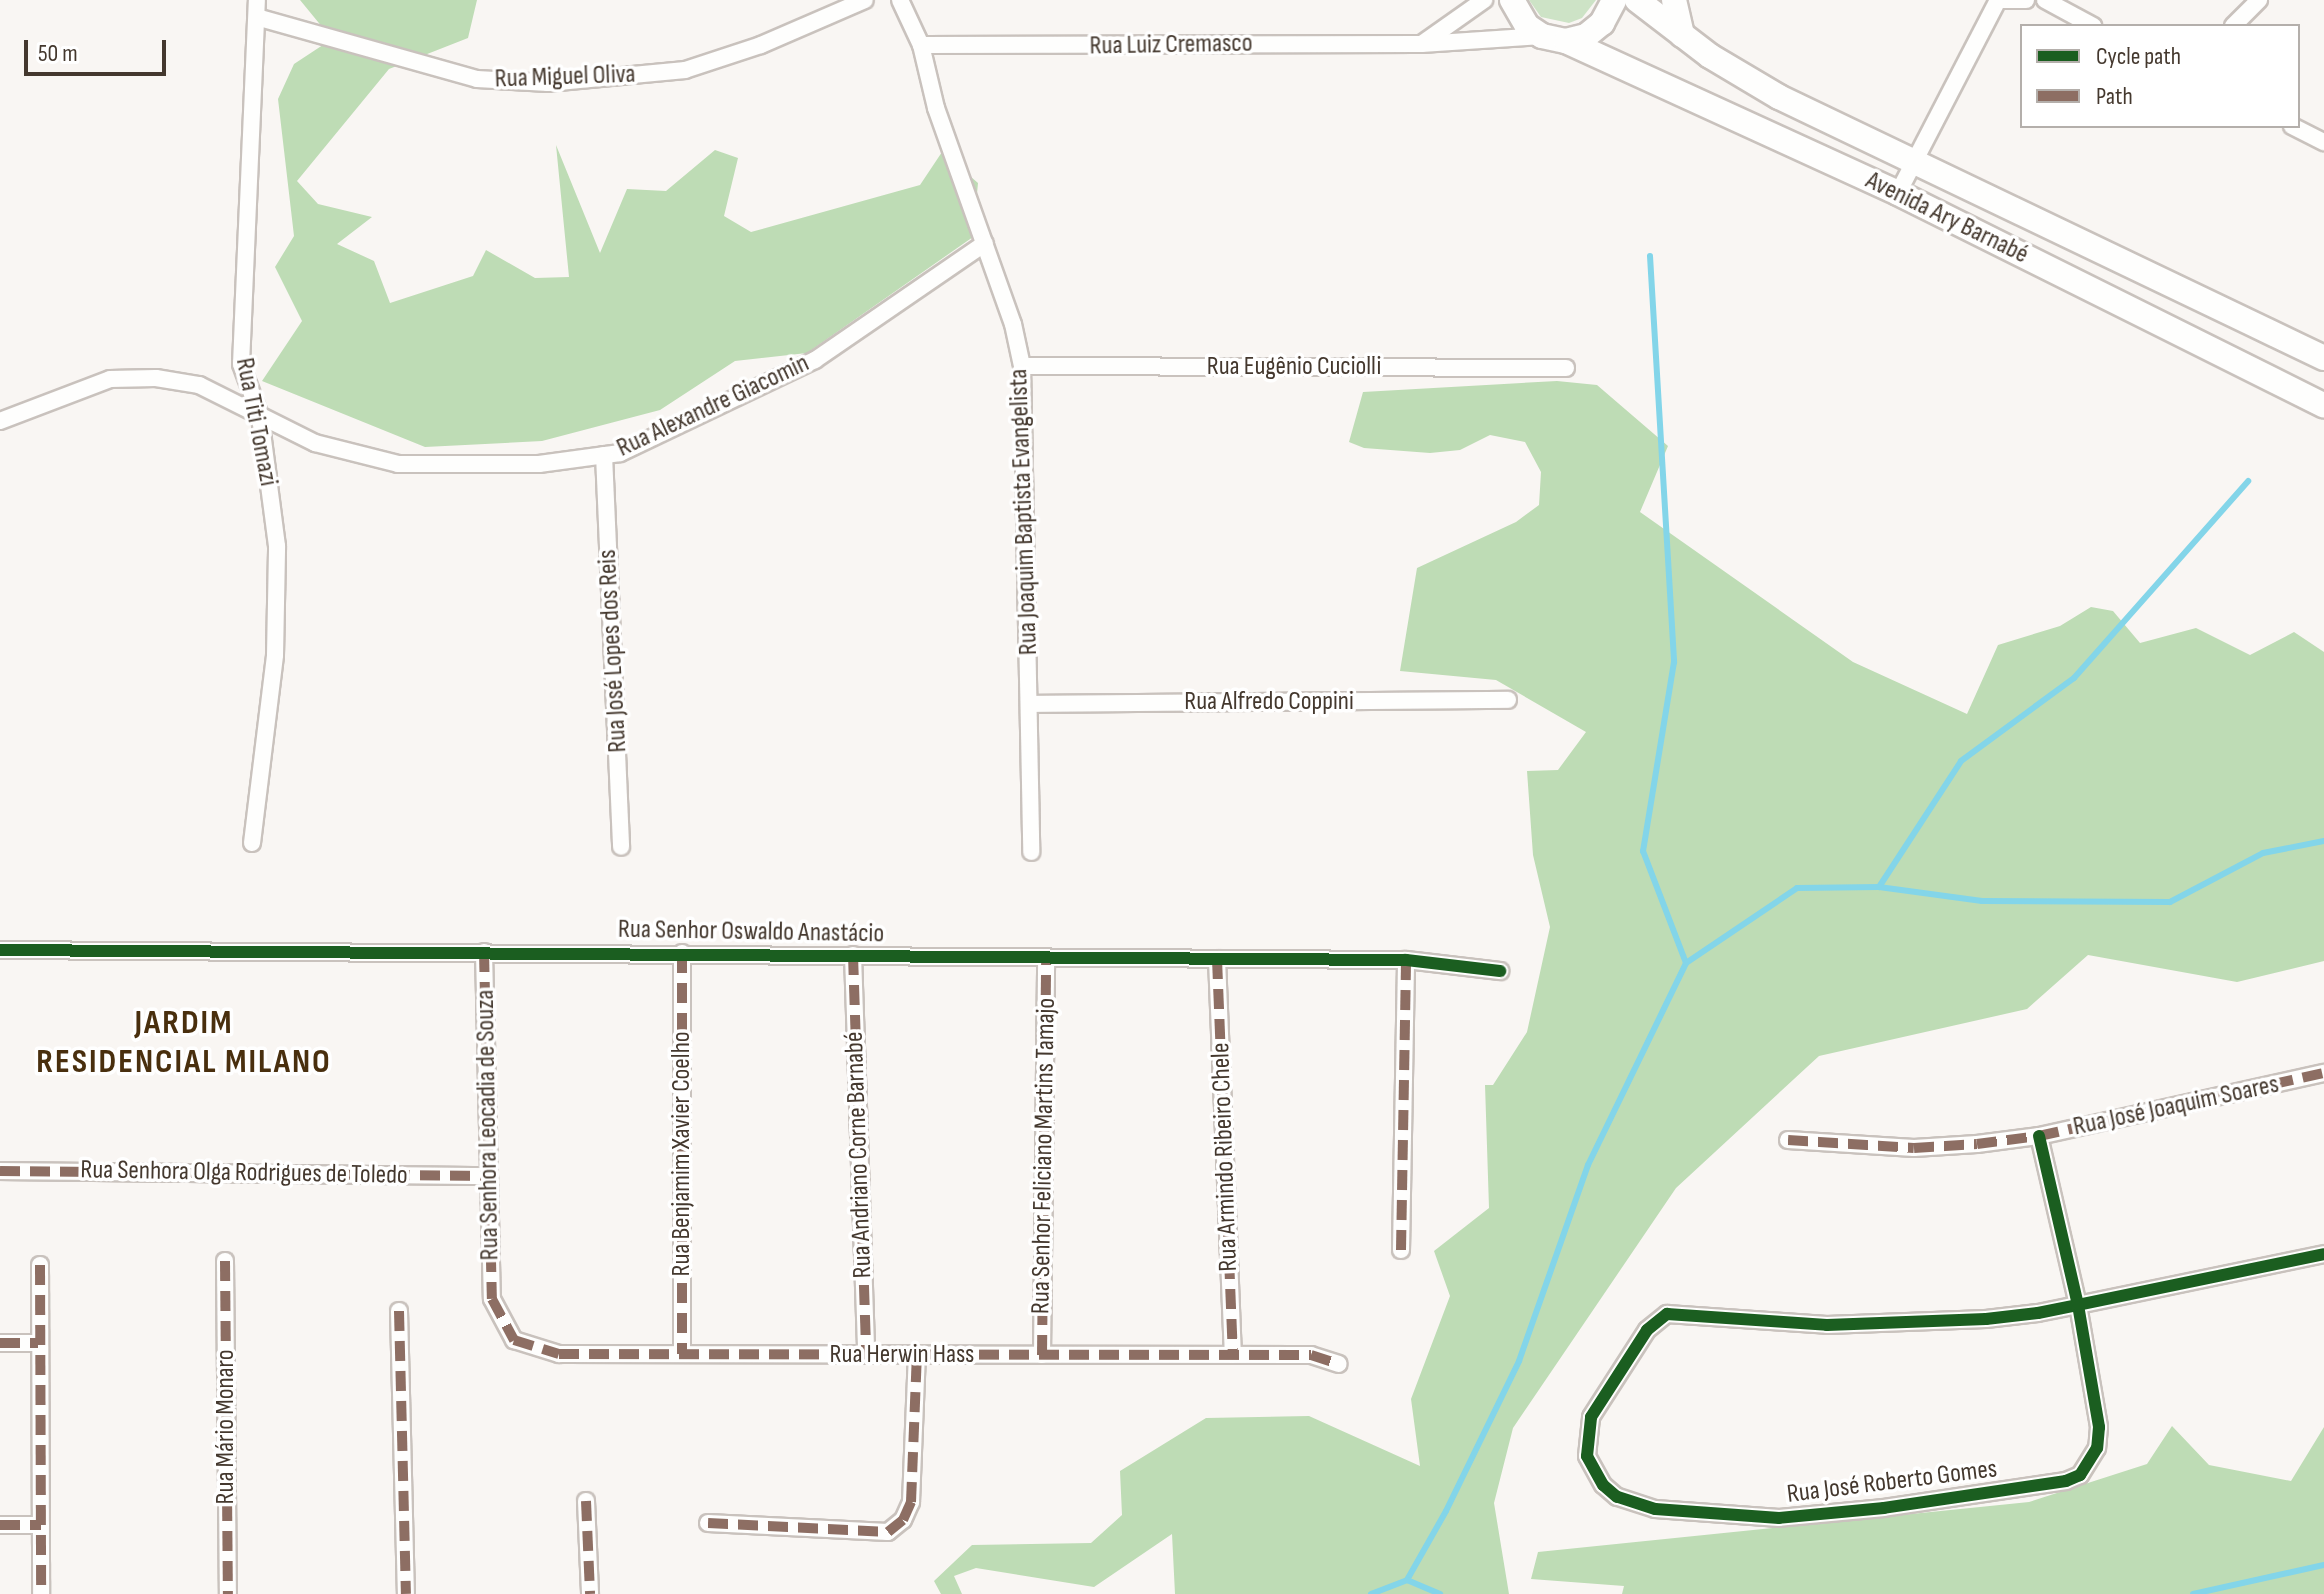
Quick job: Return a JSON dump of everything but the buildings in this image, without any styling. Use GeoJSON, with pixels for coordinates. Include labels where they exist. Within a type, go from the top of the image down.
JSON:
{"type":"FeatureCollection","features":[{"type":"Feature","properties":{"kind":"street","name":"Rua Titi Tomazi"},"geometry":{"type":"LineString","coordinates":[[252,843],[275,655],[277,546],[260,416],[241,364],[260,18],[257,0]]}},
{"type":"Feature","properties":{"kind":"street","name":"Rua Miguel Oliva"},"geometry":{"type":"LineString","coordinates":[[260,18],[477,79],[548,83],[685,70],[761,45],[865,0]]}},
{"type":"Feature","properties":{"kind":"street","name":"Rua Joaquim Baptista Evangelista"},"geometry":{"type":"LineString","coordinates":[[900,0],[921,45],[936,108],[985,243],[1022,366],[1031,852]]}},
{"type":"Feature","properties":{"kind":"street"},"geometry":{"type":"LineString","coordinates":[[1421,44],[1484,0]]}},
{"type":"Feature","properties":{"kind":"street","name":"Avenida Ary Barnabé"},"geometry":{"type":"LineString","coordinates":[[1512,0],[1527,26],[1898,193],[2324,405]]}},
{"type":"Feature","properties":{"kind":"street"},"geometry":{"type":"LineString","coordinates":[[1554,38],[1586,36],[1602,23],[1614,0]]}},
{"type":"Feature","properties":{"kind":"street","name":"Avenida Ary Barnabé"},"geometry":{"type":"LineString","coordinates":[[1637,0],[1682,35],[1779,97],[2324,358]]}},
{"type":"Feature","properties":{"kind":"street"},"geometry":{"type":"LineString","coordinates":[[1674,0],[1682,35]]}},
{"type":"Feature","properties":{"kind":"street"},"geometry":{"type":"LineString","coordinates":[[1898,193],[2000,0],[2026,0]]}},
{"type":"Feature","properties":{"kind":"street"},"geometry":{"type":"LineString","coordinates":[[2045,0],[2089,24]]}},
{"type":"Feature","properties":{"kind":"street"},"geometry":{"type":"LineString","coordinates":[[2235,24],[2259,0]]}},
{"type":"Feature","properties":{"kind":"street","name":"Rua Luiz Cremasco"},"geometry":{"type":"LineString","coordinates":[[921,45],[1421,44],[1554,38]]}},
{"type":"Feature","properties":{"kind":"street"},"geometry":{"type":"LineString","coordinates":[[2296,128],[2324,142]]}},
{"type":"Feature","properties":{"kind":"street","name":"Rua Alexandre Giacomin"},"geometry":{"type":"LineString","coordinates":[[0,421],[110,379],[141,378],[199,385],[315,443],[398,464],[539,464],[620,453],[815,360],[985,243]]}},
{"type":"Feature","properties":{"kind":"street","name":"Rua Eugênio Cuciolli"},"geometry":{"type":"LineString","coordinates":[[1022,366],[1566,368]]}},
{"type":"Feature","properties":{"kind":"street","name":"Rua José Lopes dos Reis"},"geometry":{"type":"LineString","coordinates":[[604,455],[621,847]]}},
{"type":"Feature","properties":{"kind":"street","name":"Rua Alfredo Coppini"},"geometry":{"type":"LineString","coordinates":[[1029,704],[1508,700]]}},
{"type":"Feature","properties":{"kind":"street","name":"Rua Senhor Oswaldo Anastácio"},"geometry":{"type":"LineString","coordinates":[[0,950],[1406,960],[1500,971]]}},
{"type":"Feature","properties":{"kind":"street","name":"Rua Senhora Leocadia de Souza"},"geometry":{"type":"LineString","coordinates":[[484,952],[492,1299]]}},
{"type":"Feature","properties":{"kind":"street","name":"Rua Benjamim Xavier Coelho"},"geometry":{"type":"LineString","coordinates":[[682,953],[682,1354]]}},
{"type":"Feature","properties":{"kind":"street","name":"Rua Andriano Corne Barnabé"},"geometry":{"type":"LineString","coordinates":[[853,955],[866,1355]]}},
{"type":"Feature","properties":{"kind":"street","name":"Rua Senhor Feliciano Martins Tamajo"},"geometry":{"type":"LineString","coordinates":[[1042,1355],[1046,957]]}},
{"type":"Feature","properties":{"kind":"street","name":"Rua Armindo Ribeiro Chele"},"geometry":{"type":"LineString","coordinates":[[1217,959],[1233,1355]]}},
{"type":"Feature","properties":{"kind":"street"},"geometry":{"type":"LineString","coordinates":[[1401,1250],[1406,960]]}},
{"type":"Feature","properties":{"kind":"street","name":"Rua José Joaquim Soares"},"geometry":{"type":"LineString","coordinates":[[1788,1140],[1914,1148],[2039,1136],[2324,1073]]}},
{"type":"Feature","properties":{"kind":"street"},"geometry":{"type":"LineString","coordinates":[[2039,1136],[2078,1305],[2324,1254]]}},
{"type":"Feature","properties":{"kind":"street","name":"Rua Senhora Olga Rodrigues de Toledo"},"geometry":{"type":"LineString","coordinates":[[0,1171],[489,1176]]}},
{"type":"Feature","properties":{"kind":"street","name":"Rua Mário Monaro"},"geometry":{"type":"LineString","coordinates":[[225,1261],[228,1594]]}},
{"type":"Feature","properties":{"kind":"street"},"geometry":{"type":"LineString","coordinates":[[40,1265],[41,1594]]}},
{"type":"Feature","properties":{"kind":"street","name":"Rua Herwin Hass"},"geometry":{"type":"LineString","coordinates":[[492,1299],[514,1340],[559,1354],[1311,1355],[1339,1364]]}},
{"type":"Feature","properties":{"kind":"street","name":"Rua José Roberto Gomes"},"geometry":{"type":"LineString","coordinates":[[2078,1305],[2099,1427],[2090,1464],[2066,1481],[1845,1514],[1779,1518],[1655,1509],[1617,1497],[1603,1485],[1587,1456],[1591,1417],[1647,1330],[1667,1314],[1827,1325],[1918,1323],[2078,1305]]}},
{"type":"Feature","properties":{"kind":"street"},"geometry":{"type":"LineString","coordinates":[[399,1311],[406,1594]]}},
{"type":"Feature","properties":{"kind":"street"},"geometry":{"type":"LineString","coordinates":[[0,1343],[38,1343]]}},
{"type":"Feature","properties":{"kind":"street"},"geometry":{"type":"LineString","coordinates":[[708,1523],[888,1532],[903,1520],[911,1502],[917,1355]]}},
{"type":"Feature","properties":{"kind":"street"},"geometry":{"type":"LineString","coordinates":[[586,1501],[590,1594]]}},
{"type":"Feature","properties":{"kind":"street"},"geometry":{"type":"LineString","coordinates":[[0,1525],[41,1525]]}},
{"type":"Feature","properties":{"kind":"green space"},"geometry":{"type":"Polygon","coordinates":[[[300,0],[477,0],[468,38],[389,69],[297,181],[318,204],[372,217],[337,244],[374,261],[390,303],[473,276],[486,250],[535,278],[569,277],[556,145],[600,253],[627,189],[666,191],[715,150],[738,158],[724,216],[751,232],[920,185],[942,152],[978,183],[973,237],[807,353],[735,361],[660,410],[542,441],[425,447],[262,381],[302,321],[275,267],[294,236],[278,99],[294,64],[332,39],[300,0]]]}},
{"type":"Feature","properties":{"kind":"green space"},"geometry":{"type":"Polygon","coordinates":[[[1529,0],[1596,0],[1582,18],[1569,23],[1541,17],[1529,0]]]}},
{"type":"Feature","properties":{"kind":"green space"},"geometry":{"type":"Polygon","coordinates":[[[1557,381],[1597,385],[1668,446],[1640,512],[1853,662],[1967,714],[1998,645],[2060,626],[2091,607],[2113,611],[2140,643],[2196,628],[2250,655],[2294,632],[2324,652],[2324,961],[2237,982],[2088,955],[2027,1009],[1819,1056],[1676,1188],[1513,1428],[1494,1503],[1509,1594],[1175,1594],[1172,1534],[1094,1587],[976,1568],[954,1576],[962,1594],[941,1594],[934,1581],[972,1545],[1091,1543],[1122,1515],[1120,1471],[1206,1418],[1309,1416],[1420,1466],[1411,1399],[1450,1296],[1434,1251],[1489,1208],[1485,1085],[1493,1085],[1527,1032],[1550,927],[1533,855],[1527,771],[1558,770],[1586,732],[1496,680],[1400,671],[1417,568],[1516,522],[1539,505],[1541,472],[1525,442],[1490,435],[1460,450],[1430,453],[1364,448],[1349,442],[1363,392],[1557,381]]]}},
{"type":"Feature","properties":{"kind":"green space"},"geometry":{"type":"Polygon","coordinates":[[[2172,1426],[2209,1465],[2291,1481],[2324,1427],[2324,1594],[1622,1594],[1624,1586],[1531,1579],[1538,1552],[2029,1502],[2147,1464],[2172,1426]]]}},
{"type":"Feature","properties":{"kind":"waterway"},"geometry":{"type":"LineString","coordinates":[[1650,256],[1674,662],[1643,851],[1686,963]]}},
{"type":"Feature","properties":{"kind":"waterway"},"geometry":{"type":"LineString","coordinates":[[1879,887],[1961,761],[2074,678],[2248,481]]}},
{"type":"Feature","properties":{"kind":"waterway"},"geometry":{"type":"LineString","coordinates":[[1407,1580],[1446,1511],[1519,1361],[1588,1165],[1686,963],[1797,888],[1879,887],[1982,901],[2170,902],[2263,853],[2324,841]]}},
{"type":"Feature","properties":{"kind":"waterway"},"geometry":{"type":"LineString","coordinates":[[2193,1594],[2324,1565]]}},
{"type":"Feature","properties":{"kind":"waterway"},"geometry":{"type":"LineString","coordinates":[[1371,1594],[1407,1580],[1440,1594]]}},
{"type":"Feature","properties":{"kind":"marked path"},"geometry":{"type":"LineString","coordinates":[[484,952],[492,1299],[514,1340],[559,1354],[1311,1355],[1339,1364]]}},
{"type":"Feature","properties":{"kind":"marked path"},"geometry":{"type":"LineString","coordinates":[[682,953],[682,1354]]}},
{"type":"Feature","properties":{"kind":"marked path"},"geometry":{"type":"LineString","coordinates":[[853,955],[866,1355]]}},
{"type":"Feature","properties":{"kind":"marked path"},"geometry":{"type":"LineString","coordinates":[[1042,1355],[1046,957]]}},
{"type":"Feature","properties":{"kind":"marked path"},"geometry":{"type":"LineString","coordinates":[[1217,959],[1233,1355]]}},
{"type":"Feature","properties":{"kind":"marked path"},"geometry":{"type":"LineString","coordinates":[[1401,1250],[1406,960]]}},
{"type":"Feature","properties":{"kind":"marked path"},"geometry":{"type":"LineString","coordinates":[[1788,1140],[1914,1148],[1977,1144],[2039,1136],[2324,1073]]}},
{"type":"Feature","properties":{"kind":"marked path"},"geometry":{"type":"LineString","coordinates":[[0,1171],[489,1176]]}},
{"type":"Feature","properties":{"kind":"marked path"},"geometry":{"type":"LineString","coordinates":[[225,1261],[228,1594]]}},
{"type":"Feature","properties":{"kind":"marked path"},"geometry":{"type":"LineString","coordinates":[[40,1265],[41,1594]]}},
{"type":"Feature","properties":{"kind":"marked path"},"geometry":{"type":"LineString","coordinates":[[399,1311],[406,1594]]}},
{"type":"Feature","properties":{"kind":"marked path"},"geometry":{"type":"LineString","coordinates":[[0,1343],[38,1343]]}},
{"type":"Feature","properties":{"kind":"marked path"},"geometry":{"type":"LineString","coordinates":[[708,1523],[888,1532],[903,1520],[911,1502],[917,1355]]}},
{"type":"Feature","properties":{"kind":"marked path"},"geometry":{"type":"LineString","coordinates":[[586,1501],[590,1594]]}},
{"type":"Feature","properties":{"kind":"marked path"},"geometry":{"type":"LineString","coordinates":[[0,1525],[41,1525]]}},
{"type":"Feature","properties":{"kind":"cycle path"},"geometry":{"type":"LineString","coordinates":[[0,950],[1406,960],[1500,971]]}},
{"type":"Feature","properties":{"kind":"cycle path"},"geometry":{"type":"LineString","coordinates":[[2039,1136],[2078,1305],[2099,1427],[2097,1448],[2080,1475],[2066,1481],[1884,1508],[1779,1518],[1655,1509],[1617,1497],[1603,1485],[1587,1456],[1591,1417],[1647,1330],[1667,1314],[1827,1325],[1986,1319],[2038,1313],[2078,1305],[2324,1254]]}},
{"type":"Feature","properties":{"kind":"district","name":"JARDIM RESIDENCIAL MILANO"},"geometry":{"type":"Point","coordinates":[184,1042]}}]}
